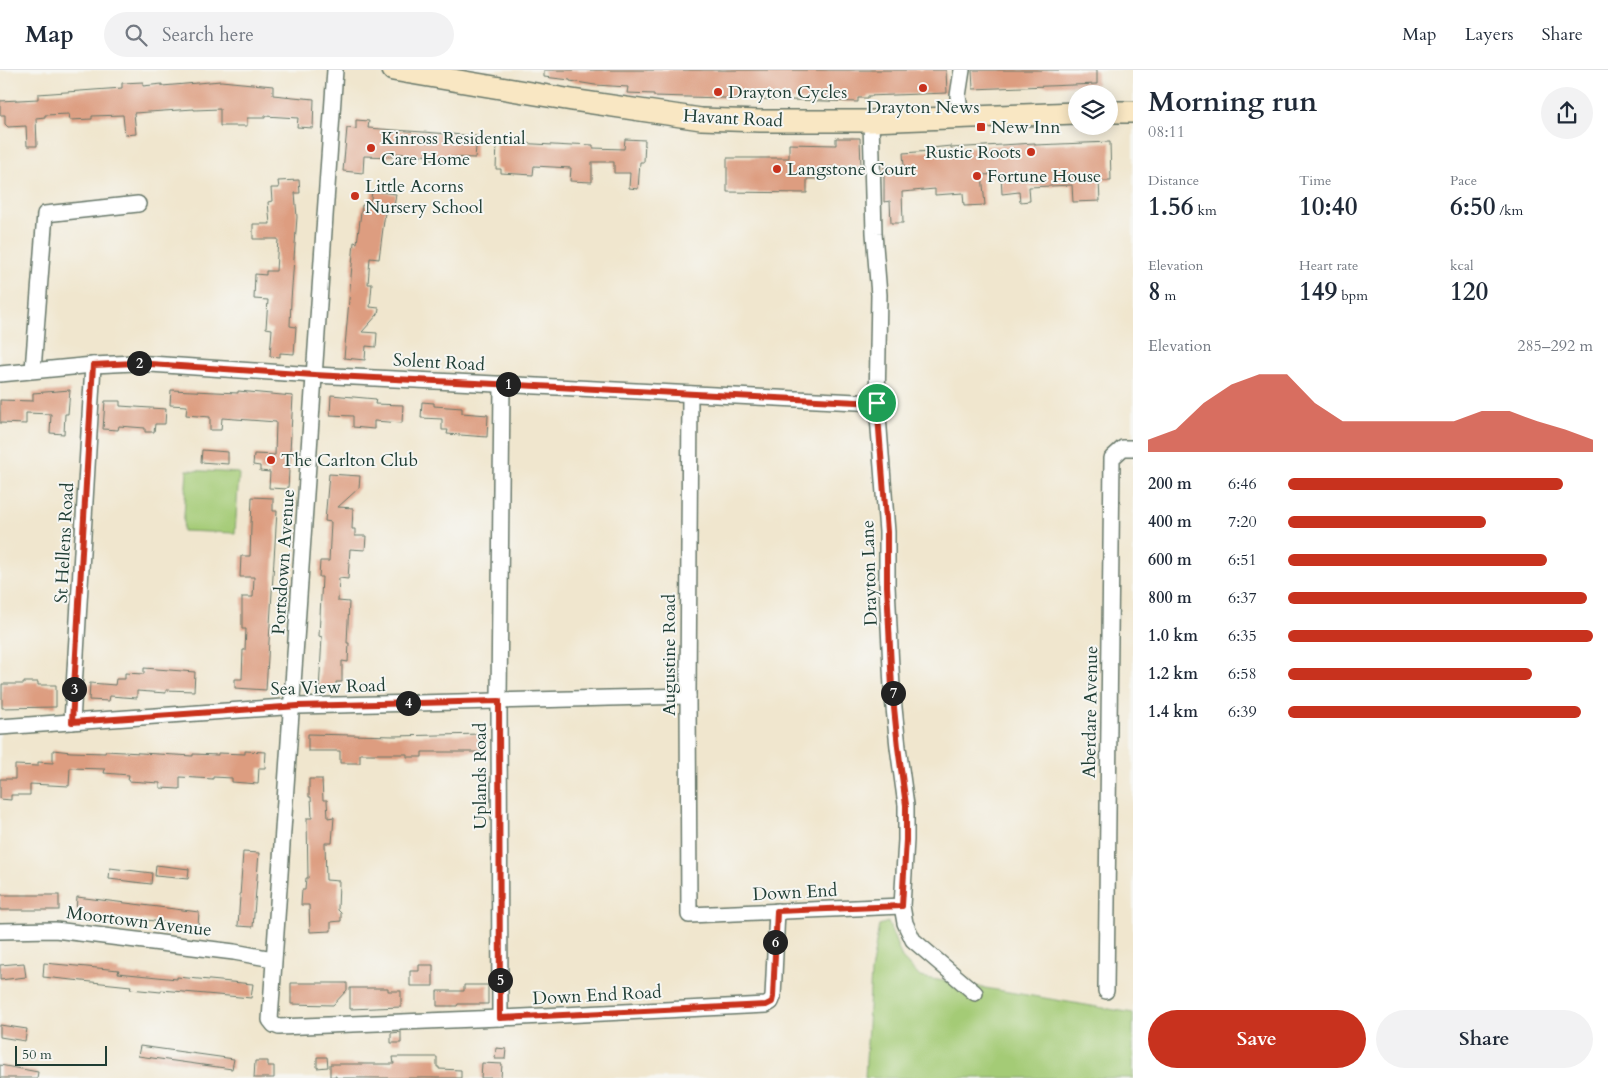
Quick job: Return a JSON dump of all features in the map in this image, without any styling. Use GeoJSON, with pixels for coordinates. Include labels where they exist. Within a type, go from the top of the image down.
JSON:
{"type":"FeatureCollection","features":[{"type":"Feature","properties":{"kind":"street","name":"Portsdown Avenue"},"geometry":{"type":"LineString","coordinates":[[274,1025],[269,1015],[335,70]]}},
{"type":"Feature","properties":{"kind":"street","name":"Havant Road"},"geometry":{"type":"LineString","coordinates":[[393,70],[572,100],[701,119],[871,121],[1068,113]]}},
{"type":"Feature","properties":{"kind":"street"},"geometry":{"type":"LineString","coordinates":[[961,117],[958,96],[962,70]]}},
{"type":"Feature","properties":{"kind":"street"},"geometry":{"type":"LineString","coordinates":[[1118,112],[1133,112]]}},
{"type":"Feature","properties":{"kind":"street","name":"Drayton Lane"},"geometry":{"type":"LineString","coordinates":[[871,121],[874,233],[879,295],[877,403],[887,532],[887,586],[892,688],[906,805],[902,906],[905,923],[913,940],[975,992]]}},
{"type":"Feature","properties":{"kind":"street"},"geometry":{"type":"LineString","coordinates":[[33,370],[45,214],[138,204]]}},
{"type":"Feature","properties":{"kind":"street","name":"Solent Road"},"geometry":{"type":"LineString","coordinates":[[0,374],[135,363],[314,375],[877,403]]}},
{"type":"Feature","properties":{"kind":"street","name":"St Hellens Road"},"geometry":{"type":"LineString","coordinates":[[72,722],[93,365]]}},
{"type":"Feature","properties":{"kind":"street","name":"Uplands Road"},"geometry":{"type":"LineString","coordinates":[[500,1018],[499,701],[502,384]]}},
{"type":"Feature","properties":{"kind":"street","name":"Augustine Road"},"geometry":{"type":"LineString","coordinates":[[689,915],[690,394]]}},
{"type":"Feature","properties":{"kind":"street","name":"Aberdare Avenue"},"geometry":{"type":"LineString","coordinates":[[1106,991],[1112,458],[1123,448],[1133,448]]}},
{"type":"Feature","properties":{"kind":"street","name":"Sea View Road"},"geometry":{"type":"LineString","coordinates":[[0,728],[292,706],[688,696]]}},
{"type":"Feature","properties":{"kind":"street","name":"Down End"},"geometry":{"type":"LineString","coordinates":[[689,915],[902,906]]}},
{"type":"Feature","properties":{"kind":"street","name":"Down End Road"},"geometry":{"type":"LineString","coordinates":[[274,1025],[279,1027],[766,1005],[772,1002],[773,997],[777,911]]}},
{"type":"Feature","properties":{"kind":"street","name":"Moortown Avenue"},"geometry":{"type":"LineString","coordinates":[[0,931],[55,930],[273,958]]}},
{"type":"Feature","properties":{"kind":"green space"},"geometry":{"type":"Polygon","coordinates":[[[187,470],[239,473],[235,533],[183,531],[187,470]]]}},
{"type":"Feature","properties":{"kind":"green space"},"geometry":{"type":"Polygon","coordinates":[[[888,922],[902,958],[920,977],[1133,1013],[1133,1078],[865,1078],[871,972],[879,925],[888,922]]]}},
{"type":"Feature","properties":{"kind":"building"},"geometry":{"type":"Polygon","coordinates":[[[544,70],[946,70],[947,93],[868,96],[868,98],[858,98],[858,102],[654,96],[654,94],[627,93],[628,87],[595,85],[544,77],[544,70]]]}},
{"type":"Feature","properties":{"kind":"building"},"geometry":{"type":"Polygon","coordinates":[[[972,70],[1097,70],[1097,84],[973,89],[972,70]]]}},
{"type":"Feature","properties":{"kind":"building"},"geometry":{"type":"Polygon","coordinates":[[[221,81],[273,86],[273,95],[314,99],[313,128],[297,127],[298,118],[265,116],[265,118],[247,118],[247,126],[220,126],[220,109],[194,109],[134,113],[136,134],[125,135],[123,115],[92,116],[92,119],[70,120],[69,114],[45,115],[45,117],[36,118],[37,146],[27,146],[26,126],[8,127],[5,124],[5,115],[0,115],[0,101],[38,99],[38,94],[122,88],[122,83],[143,82],[143,86],[162,84],[162,86],[221,81]]]}},
{"type":"Feature","properties":{"kind":"building"},"geometry":{"type":"Polygon","coordinates":[[[356,120],[369,121],[368,128],[477,136],[475,158],[449,157],[449,163],[432,162],[432,156],[393,153],[393,157],[364,156],[363,173],[343,171],[347,128],[356,129],[356,120]]]}},
{"type":"Feature","properties":{"kind":"building","name":"Langstone Court"},"geometry":{"type":"Polygon","coordinates":[[[836,138],[860,138],[861,167],[828,167],[828,179],[807,179],[807,193],[727,192],[727,158],[789,158],[789,144],[836,145],[836,138]]]}},
{"type":"Feature","properties":{"kind":"building"},"geometry":{"type":"Polygon","coordinates":[[[625,139],[645,140],[644,162],[640,162],[638,189],[629,188],[630,173],[614,173],[614,162],[592,162],[592,182],[570,181],[571,168],[534,166],[533,175],[501,173],[501,169],[496,169],[497,142],[572,146],[572,144],[593,145],[593,148],[624,149],[625,139]]]}},
{"type":"Feature","properties":{"kind":"building"},"geometry":{"type":"Polygon","coordinates":[[[1110,142],[1111,181],[1099,181],[1100,201],[1073,202],[1072,185],[1029,187],[1030,201],[1020,202],[1019,192],[1002,194],[1001,174],[982,175],[985,205],[964,206],[963,193],[935,195],[935,189],[902,192],[903,223],[891,223],[890,201],[884,202],[884,166],[904,166],[903,153],[931,151],[931,148],[951,146],[951,148],[1035,143],[1035,145],[1110,142]]]}},
{"type":"Feature","properties":{"kind":"building"},"geometry":{"type":"Polygon","coordinates":[[[299,180],[300,193],[295,193],[297,217],[290,326],[296,327],[294,354],[280,353],[280,357],[270,356],[272,329],[266,328],[268,300],[254,299],[255,274],[266,275],[266,271],[276,271],[278,239],[253,239],[253,224],[270,224],[268,202],[272,201],[271,188],[279,188],[278,181],[299,180]]]}},
{"type":"Feature","properties":{"kind":"building"},"geometry":{"type":"Polygon","coordinates":[[[372,191],[396,194],[394,207],[386,205],[379,259],[370,258],[368,284],[372,284],[370,307],[379,308],[378,314],[362,332],[377,333],[376,347],[366,346],[365,360],[344,358],[354,242],[357,243],[362,205],[370,206],[372,191]]]}},
{"type":"Feature","properties":{"kind":"building"},"geometry":{"type":"Polygon","coordinates":[[[70,390],[68,414],[65,414],[64,434],[50,433],[51,414],[26,413],[26,424],[0,423],[0,400],[33,401],[33,393],[70,390]]]}},
{"type":"Feature","properties":{"kind":"building"},"geometry":{"type":"Polygon","coordinates":[[[171,390],[238,393],[238,391],[293,396],[288,489],[269,488],[270,472],[260,471],[260,466],[253,465],[254,454],[275,455],[276,422],[222,418],[221,430],[210,430],[210,417],[186,415],[187,406],[170,405],[171,390]]]}},
{"type":"Feature","properties":{"kind":"building"},"geometry":{"type":"Polygon","coordinates":[[[331,395],[376,399],[375,404],[403,405],[402,423],[374,421],[374,429],[353,427],[353,416],[330,415],[331,395]]]}},
{"type":"Feature","properties":{"kind":"building"},"geometry":{"type":"Polygon","coordinates":[[[105,401],[120,401],[120,406],[166,409],[165,424],[155,424],[154,432],[145,432],[145,428],[119,426],[118,430],[103,429],[105,401]]]}},
{"type":"Feature","properties":{"kind":"building"},"geometry":{"type":"Polygon","coordinates":[[[422,402],[434,403],[434,406],[462,408],[462,413],[488,415],[487,437],[447,434],[448,430],[442,430],[442,419],[421,418],[422,402]]]}},
{"type":"Feature","properties":{"kind":"building"},"geometry":{"type":"Polygon","coordinates":[[[202,450],[228,452],[228,464],[201,462],[202,450]]]}},
{"type":"Feature","properties":{"kind":"building"},"geometry":{"type":"Polygon","coordinates":[[[329,474],[360,476],[359,488],[338,507],[353,508],[352,529],[355,529],[355,536],[366,536],[365,550],[350,549],[348,579],[339,578],[338,601],[349,602],[348,662],[342,661],[342,682],[336,682],[336,691],[319,691],[322,637],[319,636],[322,577],[319,577],[320,561],[329,561],[331,522],[325,521],[329,474]]]}},
{"type":"Feature","properties":{"kind":"building"},"geometry":{"type":"Polygon","coordinates":[[[252,497],[273,498],[273,511],[277,511],[266,690],[235,688],[235,679],[242,679],[243,650],[245,650],[246,629],[242,629],[242,597],[253,597],[254,577],[240,577],[241,556],[250,556],[252,497]]]}},
{"type":"Feature","properties":{"kind":"building"},"geometry":{"type":"Polygon","coordinates":[[[144,668],[195,672],[194,691],[166,690],[166,693],[137,691],[137,698],[110,696],[109,701],[89,700],[90,683],[115,685],[116,679],[125,679],[125,673],[144,674],[144,668]]]}},
{"type":"Feature","properties":{"kind":"building"},"geometry":{"type":"Polygon","coordinates":[[[24,682],[38,682],[38,685],[56,685],[56,707],[2,708],[2,684],[24,684],[24,682]]]}},
{"type":"Feature","properties":{"kind":"building"},"geometry":{"type":"Polygon","coordinates":[[[308,734],[394,736],[482,734],[482,752],[422,752],[422,757],[407,757],[407,754],[360,754],[360,763],[340,763],[340,751],[308,751],[308,734]]]}},
{"type":"Feature","properties":{"kind":"building"},"geometry":{"type":"Polygon","coordinates":[[[53,750],[193,756],[193,754],[218,755],[218,753],[245,754],[245,751],[266,752],[265,768],[259,768],[258,784],[232,782],[232,778],[180,777],[180,789],[160,788],[160,783],[128,781],[129,775],[104,773],[105,769],[70,768],[69,786],[30,784],[30,795],[11,795],[11,800],[0,799],[0,779],[15,779],[15,765],[38,766],[38,762],[53,763],[53,750]]]}},
{"type":"Feature","properties":{"kind":"building"},"geometry":{"type":"Polygon","coordinates":[[[309,779],[322,779],[323,800],[327,800],[328,818],[334,817],[332,843],[325,843],[326,880],[339,881],[338,910],[341,913],[341,921],[331,922],[331,931],[310,932],[309,905],[301,905],[302,890],[305,890],[306,878],[308,878],[307,818],[312,818],[309,779]]]}},
{"type":"Feature","properties":{"kind":"building"},"geometry":{"type":"Polygon","coordinates":[[[243,852],[259,853],[253,927],[238,926],[243,852]]]}},
{"type":"Feature","properties":{"kind":"building"},"geometry":{"type":"Polygon","coordinates":[[[156,865],[189,869],[188,879],[155,876],[156,865]]]}},
{"type":"Feature","properties":{"kind":"building"},"geometry":{"type":"Polygon","coordinates":[[[110,868],[152,873],[151,884],[109,879],[110,868]]]}},
{"type":"Feature","properties":{"kind":"building"},"geometry":{"type":"Polygon","coordinates":[[[0,895],[59,895],[59,910],[0,910],[0,895]]]}},
{"type":"Feature","properties":{"kind":"building"},"geometry":{"type":"Polygon","coordinates":[[[77,897],[199,912],[198,926],[76,912],[77,897]]]}},
{"type":"Feature","properties":{"kind":"building"},"geometry":{"type":"Polygon","coordinates":[[[24,963],[26,977],[0,980],[0,965],[24,963]]]}},
{"type":"Feature","properties":{"kind":"building"},"geometry":{"type":"Polygon","coordinates":[[[44,963],[119,970],[118,973],[177,979],[177,977],[253,984],[251,998],[130,989],[131,986],[43,977],[44,963]]]}},
{"type":"Feature","properties":{"kind":"building"},"geometry":{"type":"Polygon","coordinates":[[[419,965],[433,965],[433,986],[410,986],[410,971],[419,971],[419,965]]]}},
{"type":"Feature","properties":{"kind":"building"},"geometry":{"type":"Polygon","coordinates":[[[291,983],[347,983],[347,990],[333,1005],[291,1004],[291,983]]]}},
{"type":"Feature","properties":{"kind":"building"},"geometry":{"type":"Polygon","coordinates":[[[464,985],[488,985],[488,1004],[437,1006],[437,991],[464,991],[464,985]]]}},
{"type":"Feature","properties":{"kind":"building"},"geometry":{"type":"Polygon","coordinates":[[[350,988],[388,988],[388,991],[401,991],[401,1007],[350,1009],[350,988]]]}},
{"type":"Feature","properties":{"kind":"building"},"geometry":{"type":"Polygon","coordinates":[[[0,1025],[27,1029],[25,1041],[0,1037],[0,1025]]]}},
{"type":"Feature","properties":{"kind":"building"},"geometry":{"type":"Polygon","coordinates":[[[401,1032],[401,1043],[391,1043],[391,1033],[401,1032]]]}},
{"type":"Feature","properties":{"kind":"building"},"geometry":{"type":"Polygon","coordinates":[[[140,1046],[234,1059],[232,1069],[138,1056],[140,1046]]]}},
{"type":"Feature","properties":{"kind":"building"},"geometry":{"type":"Polygon","coordinates":[[[496,1048],[506,1049],[505,1059],[495,1059],[496,1048]]]}},
{"type":"Feature","properties":{"kind":"building"},"geometry":{"type":"Polygon","coordinates":[[[317,1057],[327,1057],[328,1067],[317,1068],[317,1057]]]}},
{"type":"Feature","properties":{"kind":"building"},"geometry":{"type":"Polygon","coordinates":[[[393,1057],[437,1057],[437,1067],[439,1069],[461,1070],[461,1078],[330,1077],[330,1064],[394,1064],[393,1057]]]}},
{"type":"Feature","properties":{"kind":"building"},"geometry":{"type":"Polygon","coordinates":[[[255,1061],[268,1061],[268,1066],[274,1066],[274,1078],[254,1078],[255,1061]]]}},
{"type":"Feature","properties":{"kind":"building"},"geometry":{"type":"Polygon","coordinates":[[[482,1063],[502,1064],[501,1078],[481,1078],[482,1063]]]}},
{"type":"Feature","properties":{"kind":"building"},"geometry":{"type":"Polygon","coordinates":[[[0,1065],[38,1072],[37,1078],[0,1078],[0,1065]]]}},
{"type":"Feature","properties":{"kind":"place","name":"Drayton News"},"geometry":{"type":"Point","coordinates":[923,88]}},
{"type":"Feature","properties":{"kind":"place","name":"Drayton Cycles"},"geometry":{"type":"Point","coordinates":[718,92]}},
{"type":"Feature","properties":{"kind":"place","name":"New Inn"},"geometry":{"type":"Point","coordinates":[981,127]}},
{"type":"Feature","properties":{"kind":"place","name":"Kinross Residential Care Home"},"geometry":{"type":"Point","coordinates":[371,148]}},
{"type":"Feature","properties":{"kind":"place","name":"Rustic Roots"},"geometry":{"type":"Point","coordinates":[1031,152]}},
{"type":"Feature","properties":{"kind":"place","name":"Langstone Court"},"geometry":{"type":"Point","coordinates":[777,169]}},
{"type":"Feature","properties":{"kind":"place","name":"Fortune House"},"geometry":{"type":"Point","coordinates":[977,176]}},
{"type":"Feature","properties":{"kind":"place","name":"Little Acorns Nursery School"},"geometry":{"type":"Point","coordinates":[355,196]}},
{"type":"Feature","properties":{"kind":"place","name":"The Carlton Club"},"geometry":{"type":"Point","coordinates":[271,460]}},
{"type":"Feature","properties":{"kind":"route"},"geometry":{"type":"LineString","coordinates":[[135,363],[314,375],[877,403],[887,532],[887,586],[892,688],[906,805],[902,906],[777,911],[773,997],[772,1002],[766,1005],[500,1018],[499,701],[298,706],[72,722],[93,365],[135,363]]}}]}
